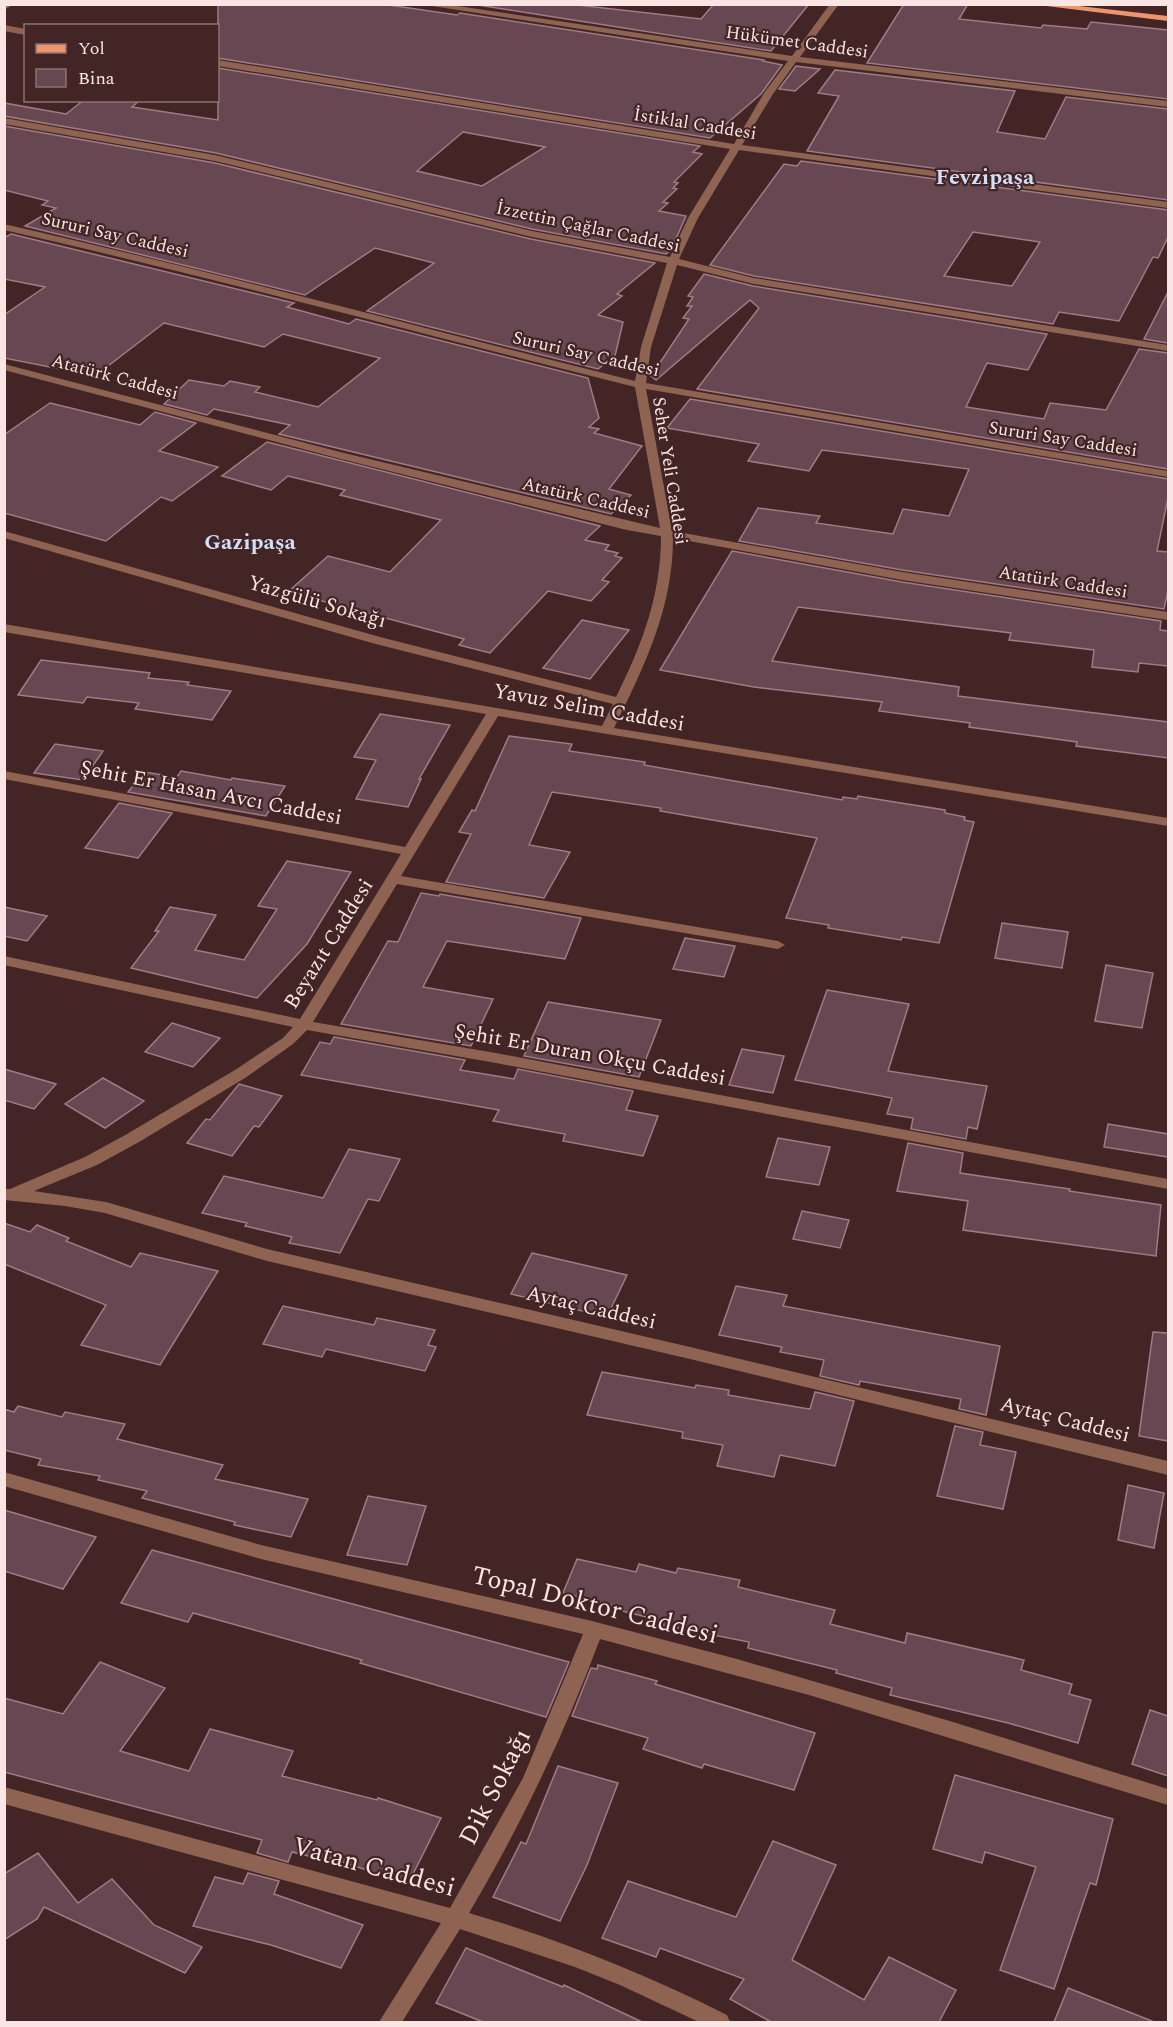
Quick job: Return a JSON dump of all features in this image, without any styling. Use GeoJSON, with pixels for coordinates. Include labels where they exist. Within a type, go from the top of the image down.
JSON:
{"type":"FeatureCollection","features":[{"type":"Feature","properties":{"kind":"main road"},"geometry":{"type":"LineString","coordinates":[[1034,4],[1168,19]]}},
{"type":"Feature","properties":{"kind":"main road"},"geometry":{"type":"LineString","coordinates":[[1125,4],[1168,9]]}},
{"type":"Feature","properties":{"kind":"street"},"geometry":{"type":"LineString","coordinates":[[4,8],[10,4]]}},
{"type":"Feature","properties":{"kind":"street","name":"Hükümet Caddesi"},"geometry":{"type":"LineString","coordinates":[[423,4],[793,59],[1168,104]]}},
{"type":"Feature","properties":{"kind":"street","name":"Seher Yeli Caddesi"},"geometry":{"type":"LineString","coordinates":[[606,731],[645,651],[667,564],[667,535],[640,385],[646,347],[673,261],[693,218],[737,147],[793,59],[835,4]]}},
{"type":"Feature","properties":{"kind":"street"},"geometry":{"type":"LineString","coordinates":[[4,28],[24,32]]}},
{"type":"Feature","properties":{"kind":"street","name":"İstiklal Caddesi"},"geometry":{"type":"LineString","coordinates":[[219,63],[737,147],[1168,206]]}},
{"type":"Feature","properties":{"kind":"street","name":"İzzettin Çağlar Caddesi"},"geometry":{"type":"LineString","coordinates":[[4,121],[215,158],[532,234],[673,261],[765,283],[1168,348]]}},
{"type":"Feature","properties":{"kind":"street","name":"Sururi Say Caddesi"},"geometry":{"type":"LineString","coordinates":[[4,227],[163,263],[385,322],[640,385],[1168,474]]}},
{"type":"Feature","properties":{"kind":"street","name":"Atatürk Caddesi"},"geometry":{"type":"LineString","coordinates":[[4,367],[559,511],[667,535],[902,576],[1168,616]]}},
{"type":"Feature","properties":{"kind":"street","name":"Yazgülü Sokağı"},"geometry":{"type":"LineString","coordinates":[[4,534],[387,643],[621,702]]}},
{"type":"Feature","properties":{"kind":"street","name":"Yavuz Selim Caddesi"},"geometry":{"type":"LineString","coordinates":[[4,628],[606,731],[1168,822]]}},
{"type":"Feature","properties":{"kind":"street","name":"Beyazıt Caddesi"},"geometry":{"type":"LineString","coordinates":[[7,1196],[91,1161],[133,1138],[240,1074],[288,1041],[304,1025],[494,712]]}},
{"type":"Feature","properties":{"kind":"street","name":"Şehit Er Hasan Avcı Caddesi"},"geometry":{"type":"LineString","coordinates":[[4,775],[410,852]]}},
{"type":"Feature","properties":{"kind":"street"},"geometry":{"type":"LineString","coordinates":[[394,879],[778,945]]}},
{"type":"Feature","properties":{"kind":"street","name":"Şehit Er Duran Okçu Caddesi"},"geometry":{"type":"LineString","coordinates":[[4,960],[304,1025],[1168,1184]]}},
{"type":"Feature","properties":{"kind":"street","name":"Aytaç Caddesi"},"geometry":{"type":"LineString","coordinates":[[7,1196],[65,1200],[106,1208],[267,1255],[690,1353],[1168,1468]]}},
{"type":"Feature","properties":{"kind":"street","name":"Topal Doktor Caddesi"},"geometry":{"type":"LineString","coordinates":[[4,1479],[93,1506],[263,1552],[594,1630],[963,1733],[1168,1797]]}},
{"type":"Feature","properties":{"kind":"street","name":"Dik Sokağı"},"geometry":{"type":"LineString","coordinates":[[390,2022],[455,1917],[521,1802],[555,1730],[594,1630]]}},
{"type":"Feature","properties":{"kind":"street","name":"Vatan Caddesi"},"geometry":{"type":"LineString","coordinates":[[4,1795],[455,1917],[558,1950],[626,1976],[679,2000],[719,2022]]}},
{"type":"Feature","properties":{"kind":"building"},"geometry":{"type":"Polygon","coordinates":[[[218,4],[382,4],[457,15],[460,13],[764,60],[782,65],[761,94],[710,138],[219,58],[218,4]]]}},
{"type":"Feature","properties":{"kind":"building"},"geometry":{"type":"Polygon","coordinates":[[[471,4],[568,4],[701,19],[714,4],[809,4],[771,51],[471,4]]]}},
{"type":"Feature","properties":{"kind":"building"},"geometry":{"type":"Polygon","coordinates":[[[904,4],[968,4],[959,19],[1041,28],[1043,25],[1087,29],[1091,22],[1168,30],[1168,99],[867,63],[904,4]]]}},
{"type":"Feature","properties":{"kind":"building"},"geometry":{"type":"Polygon","coordinates":[[[796,66],[820,69],[795,91],[779,89],[796,66]]]}},
{"type":"Feature","properties":{"kind":"building"},"geometry":{"type":"Polygon","coordinates":[[[219,68],[700,146],[693,152],[702,154],[674,182],[678,183],[673,188],[677,189],[663,202],[668,203],[659,211],[686,216],[671,250],[666,254],[532,229],[216,153],[4,116],[4,103],[66,114],[81,102],[138,102],[132,107],[218,120],[219,68]],[[463,132],[417,171],[482,186],[545,147],[463,132]]]}},
{"type":"Feature","properties":{"kind":"building"},"geometry":{"type":"Polygon","coordinates":[[[835,70],[1015,91],[997,132],[1045,139],[1066,97],[1168,109],[1168,200],[807,151],[839,96],[818,93],[835,70]]]}},
{"type":"Feature","properties":{"kind":"building"},"geometry":{"type":"Polygon","coordinates":[[[4,126],[215,163],[531,239],[655,263],[617,294],[622,296],[598,315],[623,322],[615,356],[598,369],[367,311],[434,263],[375,248],[305,295],[25,226],[56,208],[42,205],[48,201],[4,190],[4,126]]]}},
{"type":"Feature","properties":{"kind":"building"},"geometry":{"type":"Polygon","coordinates":[[[801,161],[1168,210],[1168,237],[1158,258],[1153,257],[1119,321],[1059,312],[1053,324],[754,276],[710,265],[784,164],[797,166],[801,161]],[[973,232],[944,276],[1012,286],[1040,242],[973,232]]]}},
{"type":"Feature","properties":{"kind":"building"},"geometry":{"type":"Polygon","coordinates":[[[11,234],[294,303],[287,307],[349,324],[356,319],[588,378],[599,418],[589,427],[599,429],[594,433],[642,446],[609,489],[631,495],[611,514],[279,434],[290,425],[214,409],[207,415],[164,404],[189,380],[224,386],[230,381],[260,387],[255,392],[318,407],[380,358],[283,334],[264,347],[164,323],[95,376],[4,358],[4,315],[45,287],[4,279],[4,238],[11,234]]]}},
{"type":"Feature","properties":{"kind":"building"},"geometry":{"type":"Polygon","coordinates":[[[704,274],[753,286],[1047,334],[1028,370],[987,363],[966,407],[1044,419],[1050,403],[1106,410],[1139,349],[1168,353],[1168,469],[697,389],[759,308],[750,300],[656,380],[651,376],[689,319],[683,318],[692,306],[687,306],[693,297],[688,296],[704,274]]]}},
{"type":"Feature","properties":{"kind":"building"},"geometry":{"type":"Polygon","coordinates":[[[1168,292],[1168,343],[1144,339],[1168,292]]]}},
{"type":"Feature","properties":{"kind":"building"},"geometry":{"type":"Polygon","coordinates":[[[690,399],[1168,479],[1168,498],[1157,551],[1168,552],[1168,591],[1164,609],[902,570],[739,541],[758,508],[820,516],[816,523],[893,534],[903,509],[949,516],[969,469],[822,450],[809,471],[748,461],[759,444],[667,428],[690,399]]]}},
{"type":"Feature","properties":{"kind":"building"},"geometry":{"type":"Polygon","coordinates":[[[50,403],[140,425],[155,412],[196,423],[159,451],[218,467],[172,501],[161,497],[106,541],[4,513],[4,435],[50,403]]]}},
{"type":"Feature","properties":{"kind":"building"},"geometry":{"type":"Polygon","coordinates":[[[267,442],[600,526],[585,540],[609,545],[605,550],[618,553],[615,556],[622,558],[602,580],[609,582],[591,601],[548,591],[490,653],[459,645],[464,639],[288,592],[328,556],[390,572],[441,520],[340,495],[345,490],[288,476],[271,490],[222,476],[267,442]]]}},
{"type":"Feature","properties":{"kind":"building"},"geometry":{"type":"Polygon","coordinates":[[[732,551],[902,582],[1161,621],[1160,630],[1168,631],[1168,666],[1139,663],[1138,672],[1092,667],[1094,650],[1009,640],[1011,633],[798,607],[772,661],[959,687],[958,696],[1168,722],[1168,758],[1076,746],[1077,742],[969,727],[970,723],[879,711],[882,702],[754,687],[660,670],[732,551]]]}},
{"type":"Feature","properties":{"kind":"building"},"geometry":{"type":"Polygon","coordinates":[[[582,620],[629,630],[590,679],[543,668],[582,620]]]}},
{"type":"Feature","properties":{"kind":"building"},"geometry":{"type":"Polygon","coordinates":[[[41,660],[150,673],[148,678],[189,682],[187,685],[231,691],[212,720],[135,709],[139,703],[87,697],[83,703],[18,695],[41,660]]]}},
{"type":"Feature","properties":{"kind":"building"},"geometry":{"type":"Polygon","coordinates":[[[380,714],[450,725],[419,779],[421,779],[408,807],[356,799],[376,760],[354,757],[380,714]]]}},
{"type":"Feature","properties":{"kind":"building"},"geometry":{"type":"Polygon","coordinates":[[[509,736],[572,744],[569,751],[645,762],[644,765],[842,800],[843,797],[857,799],[858,796],[945,810],[945,813],[965,817],[964,820],[974,822],[939,943],[902,937],[901,940],[828,928],[829,925],[786,918],[817,838],[660,811],[661,808],[552,792],[529,845],[570,852],[544,898],[446,882],[471,834],[459,832],[472,810],[475,811],[509,736]]]}},
{"type":"Feature","properties":{"kind":"building"},"geometry":{"type":"Polygon","coordinates":[[[55,744],[103,751],[83,780],[34,773],[55,744]]]}},
{"type":"Feature","properties":{"kind":"building"},"geometry":{"type":"Polygon","coordinates":[[[181,771],[285,786],[266,816],[128,792],[144,772],[177,777],[181,771]]]}},
{"type":"Feature","properties":{"kind":"building"},"geometry":{"type":"Polygon","coordinates":[[[119,803],[172,813],[138,858],[85,848],[119,803]]]}},
{"type":"Feature","properties":{"kind":"building"},"geometry":{"type":"Polygon","coordinates":[[[287,861],[351,872],[307,944],[257,998],[131,968],[159,931],[155,931],[170,907],[216,915],[195,950],[244,960],[277,909],[258,906],[287,861]]]}},
{"type":"Feature","properties":{"kind":"building"},"geometry":{"type":"Polygon","coordinates":[[[421,893],[439,896],[440,894],[581,918],[565,959],[447,941],[423,987],[493,999],[471,1046],[341,1024],[388,941],[398,942],[421,893]]]}},
{"type":"Feature","properties":{"kind":"building"},"geometry":{"type":"Polygon","coordinates":[[[4,907],[47,916],[27,941],[4,936],[4,907]]]}},
{"type":"Feature","properties":{"kind":"building"},"geometry":{"type":"Polygon","coordinates":[[[1002,923],[1068,932],[1062,968],[995,958],[1002,923]]]}},
{"type":"Feature","properties":{"kind":"building"},"geometry":{"type":"Polygon","coordinates":[[[685,938],[735,946],[724,977],[673,969],[685,938]]]}},
{"type":"Feature","properties":{"kind":"building"},"geometry":{"type":"Polygon","coordinates":[[[1106,965],[1153,973],[1142,1028],[1095,1021],[1106,965]]]}},
{"type":"Feature","properties":{"kind":"building"},"geometry":{"type":"Polygon","coordinates":[[[827,990],[909,1004],[888,1071],[987,1086],[977,1129],[968,1127],[966,1139],[911,1129],[913,1118],[887,1114],[892,1098],[795,1080],[827,990]]]}},
{"type":"Feature","properties":{"kind":"building"},"geometry":{"type":"Polygon","coordinates":[[[548,1002],[661,1020],[639,1077],[524,1056],[548,1002]]]}},
{"type":"Feature","properties":{"kind":"building"},"geometry":{"type":"Polygon","coordinates":[[[172,1023],[220,1038],[193,1067],[145,1052],[172,1023]]]}},
{"type":"Feature","properties":{"kind":"building"},"geometry":{"type":"Polygon","coordinates":[[[334,1037],[465,1060],[460,1070],[514,1079],[518,1069],[633,1091],[626,1110],[658,1116],[643,1156],[563,1141],[565,1134],[493,1121],[499,1110],[301,1075],[320,1042],[330,1044],[334,1037]]]}},
{"type":"Feature","properties":{"kind":"building"},"geometry":{"type":"Polygon","coordinates":[[[742,1049],[784,1056],[773,1093],[729,1085],[742,1049]]]}},
{"type":"Feature","properties":{"kind":"building"},"geometry":{"type":"Polygon","coordinates":[[[4,1069],[56,1084],[34,1109],[4,1100],[4,1069]]]}},
{"type":"Feature","properties":{"kind":"building"},"geometry":{"type":"Polygon","coordinates":[[[103,1078],[144,1101],[105,1128],[65,1104],[103,1078]]]}},
{"type":"Feature","properties":{"kind":"building"},"geometry":{"type":"Polygon","coordinates":[[[239,1084],[282,1096],[259,1127],[254,1126],[232,1156],[187,1143],[206,1119],[210,1120],[239,1084]]]}},
{"type":"Feature","properties":{"kind":"building"},"geometry":{"type":"Polygon","coordinates":[[[1108,1124],[1168,1134],[1168,1157],[1104,1147],[1108,1124]]]}},
{"type":"Feature","properties":{"kind":"building"},"geometry":{"type":"Polygon","coordinates":[[[778,1138],[830,1147],[819,1185],[766,1177],[778,1138]]]}},
{"type":"Feature","properties":{"kind":"building"},"geometry":{"type":"Polygon","coordinates":[[[908,1143],[963,1153],[960,1173],[1161,1205],[1156,1256],[963,1230],[968,1201],[897,1191],[908,1143]]]}},
{"type":"Feature","properties":{"kind":"building"},"geometry":{"type":"Polygon","coordinates":[[[349,1149],[400,1159],[379,1201],[368,1199],[340,1253],[289,1243],[292,1237],[245,1226],[247,1223],[202,1213],[224,1176],[323,1198],[349,1149]]]}},
{"type":"Feature","properties":{"kind":"building"},"geometry":{"type":"Polygon","coordinates":[[[802,1211],[849,1220],[840,1248],[793,1239],[802,1211]]]}},
{"type":"Feature","properties":{"kind":"building"},"geometry":{"type":"Polygon","coordinates":[[[4,1223],[30,1232],[37,1225],[69,1238],[66,1241],[131,1267],[140,1253],[218,1271],[160,1365],[81,1345],[106,1305],[4,1264],[4,1223]]]}},
{"type":"Feature","properties":{"kind":"building"},"geometry":{"type":"Polygon","coordinates":[[[532,1253],[627,1275],[607,1317],[511,1294],[532,1253]]]}},
{"type":"Feature","properties":{"kind":"building"},"geometry":{"type":"Polygon","coordinates":[[[736,1286],[787,1295],[783,1306],[1000,1346],[986,1415],[959,1409],[961,1399],[860,1381],[859,1385],[820,1376],[824,1360],[780,1352],[782,1347],[719,1335],[736,1286]]]}},
{"type":"Feature","properties":{"kind":"building"},"geometry":{"type":"Polygon","coordinates":[[[283,1306],[374,1325],[377,1318],[435,1330],[428,1345],[436,1347],[425,1371],[326,1349],[322,1357],[263,1344],[283,1306]]]}},
{"type":"Feature","properties":{"kind":"building"},"geometry":{"type":"Polygon","coordinates":[[[1153,1332],[1168,1333],[1168,1441],[1139,1436],[1153,1332]]]}},
{"type":"Feature","properties":{"kind":"building"},"geometry":{"type":"Polygon","coordinates":[[[602,1372],[695,1388],[696,1385],[729,1390],[728,1395],[810,1409],[815,1392],[854,1401],[835,1466],[780,1455],[774,1477],[717,1466],[723,1445],[682,1438],[683,1432],[587,1415],[602,1372]]]}},
{"type":"Feature","properties":{"kind":"building"},"geometry":{"type":"Polygon","coordinates":[[[18,1406],[62,1417],[65,1412],[125,1424],[117,1439],[223,1465],[215,1479],[308,1499],[291,1537],[234,1525],[235,1522],[142,1498],[147,1491],[98,1480],[100,1476],[38,1465],[41,1459],[4,1450],[4,1409],[14,1412],[18,1406]]]}},
{"type":"Feature","properties":{"kind":"building"},"geometry":{"type":"Polygon","coordinates":[[[955,1426],[983,1432],[980,1445],[1016,1452],[1003,1509],[937,1496],[955,1426]]]}},
{"type":"Feature","properties":{"kind":"building"},"geometry":{"type":"Polygon","coordinates":[[[1128,1485],[1164,1493],[1154,1548],[1118,1540],[1128,1485]]]}},
{"type":"Feature","properties":{"kind":"building"},"geometry":{"type":"Polygon","coordinates":[[[368,1496],[426,1506],[407,1565],[347,1555],[368,1496]]]}},
{"type":"Feature","properties":{"kind":"building"},"geometry":{"type":"Polygon","coordinates":[[[4,1510],[96,1537],[63,1589],[4,1571],[4,1510]]]}},
{"type":"Feature","properties":{"kind":"building"},"geometry":{"type":"Polygon","coordinates":[[[152,1550],[569,1662],[546,1717],[360,1663],[362,1660],[193,1613],[188,1622],[121,1603],[152,1550]]]}},
{"type":"Feature","properties":{"kind":"building"},"geometry":{"type":"Polygon","coordinates":[[[577,1559],[636,1572],[639,1564],[676,1573],[678,1568],[740,1580],[738,1587],[835,1610],[830,1624],[905,1643],[907,1633],[1024,1660],[1021,1670],[1072,1684],[1069,1694],[1091,1700],[1078,1743],[1008,1723],[890,1695],[892,1688],[836,1673],[837,1670],[748,1648],[749,1642],[662,1625],[663,1621],[622,1611],[623,1608],[563,1593],[577,1559]]]}},
{"type":"Feature","properties":{"kind":"building"},"geometry":{"type":"Polygon","coordinates":[[[100,1662],[165,1688],[120,1751],[189,1771],[210,1729],[293,1751],[282,1776],[377,1800],[378,1798],[441,1818],[408,1884],[331,1858],[330,1861],[292,1852],[288,1862],[257,1853],[262,1840],[4,1772],[4,1698],[63,1714],[100,1662]]]}},
{"type":"Feature","properties":{"kind":"building"},"geometry":{"type":"Polygon","coordinates":[[[598,1665],[657,1681],[655,1684],[815,1733],[794,1790],[704,1764],[702,1768],[643,1749],[648,1738],[572,1716],[591,1668],[597,1669],[598,1665]]]}},
{"type":"Feature","properties":{"kind":"building"},"geometry":{"type":"Polygon","coordinates":[[[1150,1710],[1168,1716],[1168,1776],[1132,1764],[1150,1710]]]}},
{"type":"Feature","properties":{"kind":"building"},"geometry":{"type":"Polygon","coordinates":[[[558,1766],[618,1783],[587,1865],[560,1921],[493,1897],[521,1842],[526,1844],[558,1766]]]}},
{"type":"Feature","properties":{"kind":"building"},"geometry":{"type":"Polygon","coordinates":[[[955,1775],[1113,1819],[1096,1885],[1090,1883],[1054,1989],[1000,1970],[1036,1867],[985,1852],[982,1863],[933,1849],[955,1775]]]}},
{"type":"Feature","properties":{"kind":"building"},"geometry":{"type":"Polygon","coordinates":[[[773,1841],[836,1865],[792,1960],[864,2000],[889,1957],[956,1990],[939,2022],[771,2022],[730,1999],[744,1979],[660,1948],[656,1957],[602,1938],[628,1881],[736,1917],[773,1841]]]}},
{"type":"Feature","properties":{"kind":"building"},"geometry":{"type":"Polygon","coordinates":[[[38,1853],[78,1903],[112,1879],[154,1925],[202,1947],[185,1973],[44,1907],[37,1919],[4,1940],[4,1874],[38,1853]]]}},
{"type":"Feature","properties":{"kind":"building"},"geometry":{"type":"Polygon","coordinates":[[[248,1873],[279,1881],[274,1894],[363,1925],[341,1968],[271,1945],[193,1926],[215,1877],[243,1884],[248,1873]]]}},
{"type":"Feature","properties":{"kind":"building"},"geometry":{"type":"Polygon","coordinates":[[[466,1948],[563,1987],[564,1985],[642,2022],[483,2022],[436,2003],[466,1948]]]}},
{"type":"Feature","properties":{"kind":"building"},"geometry":{"type":"Polygon","coordinates":[[[1068,1988],[1152,2021],[1152,2022],[1054,2022],[1068,1988]]]}},
{"type":"Feature","properties":{"kind":"district","name":"Fevzipaşa"},"geometry":{"type":"Point","coordinates":[985,177]}},
{"type":"Feature","properties":{"kind":"district","name":"Gazipaşa"},"geometry":{"type":"Point","coordinates":[250,542]}}]}
